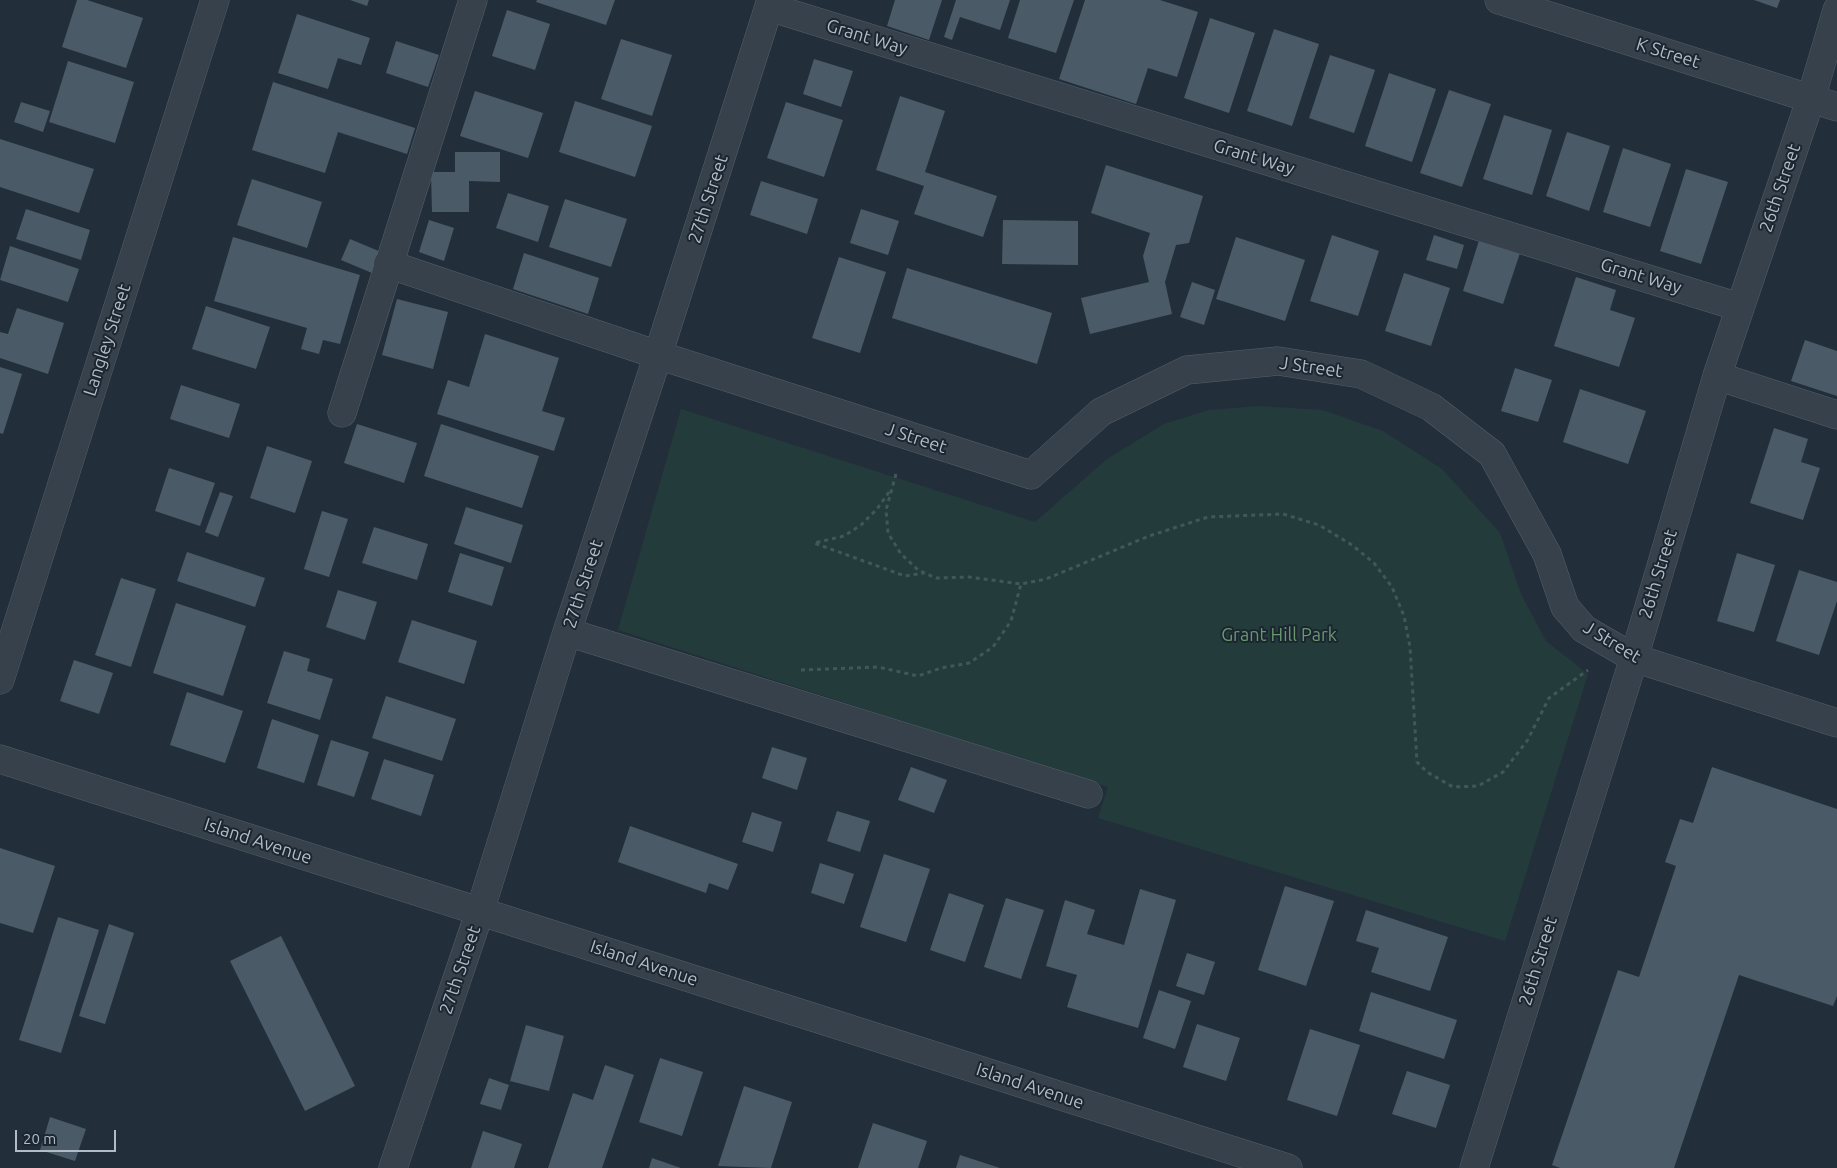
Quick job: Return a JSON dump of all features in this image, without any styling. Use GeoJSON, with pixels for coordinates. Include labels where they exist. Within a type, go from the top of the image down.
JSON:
{"type":"FeatureCollection","features":[{"type":"Feature","properties":{"kind":"street","name":"Langley Street"},"geometry":{"type":"LineString","coordinates":[[0,680],[215,0]]}},
{"type":"Feature","properties":{"kind":"street"},"geometry":{"type":"LineString","coordinates":[[342,413],[473,0]]}},
{"type":"Feature","properties":{"kind":"street","name":"K Street"},"geometry":{"type":"LineString","coordinates":[[1499,0],[1837,106]]}},
{"type":"Feature","properties":{"kind":"street","name":"Grant Way"},"geometry":{"type":"LineString","coordinates":[[770,3],[1739,307]]}},
{"type":"Feature","properties":{"kind":"street","name":"27th Street"},"geometry":{"type":"LineString","coordinates":[[393,1168],[480,911],[567,632],[658,355],[770,3]]}},
{"type":"Feature","properties":{"kind":"street","name":"26th Street"},"geometry":{"type":"LineString","coordinates":[[1474,1168],[1634,658],[1717,376],[1811,98],[1837,10]]}},
{"type":"Feature","properties":{"kind":"street"},"geometry":{"type":"LineString","coordinates":[[388,264],[658,355]]}},
{"type":"Feature","properties":{"kind":"street","name":"J Street"},"geometry":{"type":"LineString","coordinates":[[658,355],[1030,475],[1101,412],[1187,370],[1278,361],[1361,374],[1431,407],[1492,454],[1547,554],[1565,607],[1584,628],[1634,658],[1837,723]]}},
{"type":"Feature","properties":{"kind":"street"},"geometry":{"type":"LineString","coordinates":[[1717,376],[1837,415]]}},
{"type":"Feature","properties":{"kind":"street"},"geometry":{"type":"LineString","coordinates":[[567,632],[1088,794]]}},
{"type":"Feature","properties":{"kind":"street","name":"Island Avenue"},"geometry":{"type":"LineString","coordinates":[[0,759],[1288,1168]]}},
{"type":"Feature","properties":{"kind":"path"},"geometry":{"type":"LineString","coordinates":[[896,474],[886,510],[888,533],[901,554],[918,570],[936,578],[969,577],[1021,584],[1046,579],[1149,536],[1208,517],[1283,514],[1319,525],[1352,545],[1374,563],[1392,587],[1404,616],[1410,647],[1417,762],[1427,772],[1453,787],[1478,786],[1503,772],[1527,741],[1549,698],[1588,670]]}},
{"type":"Feature","properties":{"kind":"path"},"geometry":{"type":"LineString","coordinates":[[891,489],[877,509],[861,525],[844,536],[814,543],[905,576],[925,573]]}},
{"type":"Feature","properties":{"kind":"path"},"geometry":{"type":"LineString","coordinates":[[791,671],[878,667],[918,676],[941,668],[969,663],[992,647],[1011,621],[1021,584]]}},
{"type":"Feature","properties":{"kind":"green space","name":"Grant Hill Park"},"geometry":{"type":"Polygon","coordinates":[[[1259,406],[1322,410],[1383,431],[1442,469],[1500,533],[1521,594],[1546,641],[1588,674],[1505,941],[1098,818],[1108,787],[618,630],[681,409],[1035,522],[1107,459],[1164,424],[1209,410],[1259,406]]]}},
{"type":"Feature","properties":{"kind":"building"},"geometry":{"type":"Polygon","coordinates":[[[77,0],[87,0],[143,18],[126,68],[62,47],[77,0]]]}},
{"type":"Feature","properties":{"kind":"building"},"geometry":{"type":"Polygon","coordinates":[[[350,0],[369,0],[367,6],[350,0]]]}},
{"type":"Feature","properties":{"kind":"building"},"geometry":{"type":"Polygon","coordinates":[[[537,0],[615,0],[606,25],[536,2],[537,0]]]}},
{"type":"Feature","properties":{"kind":"building"},"geometry":{"type":"Polygon","coordinates":[[[895,0],[942,0],[929,40],[887,26],[895,0]]]}},
{"type":"Feature","properties":{"kind":"building"},"geometry":{"type":"Polygon","coordinates":[[[956,0],[1010,0],[1000,30],[960,17],[952,40],[944,37],[956,0]]]}},
{"type":"Feature","properties":{"kind":"building"},"geometry":{"type":"Polygon","coordinates":[[[1020,0],[1074,0],[1056,53],[1008,38],[1020,0]]]}},
{"type":"Feature","properties":{"kind":"building"},"geometry":{"type":"Polygon","coordinates":[[[1085,0],[1160,0],[1198,12],[1177,77],[1148,68],[1136,104],[1059,79],[1085,0]]]}},
{"type":"Feature","properties":{"kind":"building"},"geometry":{"type":"Polygon","coordinates":[[[1754,0],[1780,0],[1777,8],[1754,0]]]}},
{"type":"Feature","properties":{"kind":"building"},"geometry":{"type":"Polygon","coordinates":[[[507,10],[550,24],[535,70],[492,56],[507,10]]]}},
{"type":"Feature","properties":{"kind":"building"},"geometry":{"type":"Polygon","coordinates":[[[297,14],[370,38],[361,65],[338,58],[328,89],[278,73],[297,14]]]}},
{"type":"Feature","properties":{"kind":"building"},"geometry":{"type":"Polygon","coordinates":[[[1210,18],[1255,33],[1229,113],[1184,98],[1210,18]]]}},
{"type":"Feature","properties":{"kind":"building"},"geometry":{"type":"Polygon","coordinates":[[[1274,29],[1319,44],[1292,126],[1247,111],[1274,29]]]}},
{"type":"Feature","properties":{"kind":"building"},"geometry":{"type":"Polygon","coordinates":[[[621,39],[672,55],[652,116],[601,99],[621,39]]]}},
{"type":"Feature","properties":{"kind":"building"},"geometry":{"type":"Polygon","coordinates":[[[396,41],[439,55],[428,87],[386,73],[396,41]]]}},
{"type":"Feature","properties":{"kind":"building"},"geometry":{"type":"Polygon","coordinates":[[[1330,55],[1375,70],[1354,133],[1309,118],[1330,55]]]}},
{"type":"Feature","properties":{"kind":"building"},"geometry":{"type":"Polygon","coordinates":[[[814,59],[853,71],[841,107],[803,94],[814,59]]]}},
{"type":"Feature","properties":{"kind":"building"},"geometry":{"type":"Polygon","coordinates":[[[68,61],[134,82],[115,143],[49,122],[68,61]]]}},
{"type":"Feature","properties":{"kind":"building"},"geometry":{"type":"Polygon","coordinates":[[[1389,73],[1436,89],[1412,162],[1365,146],[1389,73]]]}},
{"type":"Feature","properties":{"kind":"building"},"geometry":{"type":"Polygon","coordinates":[[[273,82],[415,128],[407,154],[338,132],[325,173],[252,150],[273,82]]]}},
{"type":"Feature","properties":{"kind":"building"},"geometry":{"type":"Polygon","coordinates":[[[1449,90],[1491,104],[1462,187],[1420,173],[1449,90]]]}},
{"type":"Feature","properties":{"kind":"building"},"geometry":{"type":"Polygon","coordinates":[[[475,91],[543,113],[528,158],[460,136],[475,91]]]}},
{"type":"Feature","properties":{"kind":"building"},"geometry":{"type":"Polygon","coordinates":[[[900,96],[945,111],[925,172],[997,196],[983,237],[914,214],[924,186],[876,170],[900,96]]]}},
{"type":"Feature","properties":{"kind":"building"},"geometry":{"type":"Polygon","coordinates":[[[575,101],[652,126],[635,177],[559,152],[575,101]]]}},
{"type":"Feature","properties":{"kind":"building"},"geometry":{"type":"Polygon","coordinates":[[[21,102],[50,111],[43,132],[14,122],[21,102]]]}},
{"type":"Feature","properties":{"kind":"building"},"geometry":{"type":"Polygon","coordinates":[[[786,102],[843,120],[824,177],[767,158],[786,102]]]}},
{"type":"Feature","properties":{"kind":"building"},"geometry":{"type":"Polygon","coordinates":[[[1504,115],[1552,130],[1532,195],[1483,179],[1504,115]]]}},
{"type":"Feature","properties":{"kind":"building"},"geometry":{"type":"Polygon","coordinates":[[[1567,132],[1610,146],[1589,211],[1546,196],[1567,132]]]}},
{"type":"Feature","properties":{"kind":"building"},"geometry":{"type":"Polygon","coordinates":[[[0,139],[94,169],[79,213],[0,187],[0,139]]]}},
{"type":"Feature","properties":{"kind":"building"},"geometry":{"type":"Polygon","coordinates":[[[1623,148],[1671,164],[1650,227],[1603,212],[1623,148]]]}},
{"type":"Feature","properties":{"kind":"building"},"geometry":{"type":"Polygon","coordinates":[[[455,152],[500,152],[500,182],[469,181],[469,212],[432,212],[431,172],[455,172],[455,152]]]}},
{"type":"Feature","properties":{"kind":"building"},"geometry":{"type":"Polygon","coordinates":[[[1106,165],[1203,196],[1189,243],[1176,245],[1165,282],[1172,314],[1090,334],[1081,298],[1149,282],[1143,256],[1150,233],[1091,213],[1106,165]]]}},
{"type":"Feature","properties":{"kind":"building"},"geometry":{"type":"Polygon","coordinates":[[[1686,169],[1728,182],[1701,264],[1660,251],[1686,169]]]}},
{"type":"Feature","properties":{"kind":"building"},"geometry":{"type":"Polygon","coordinates":[[[252,179],[322,202],[307,248],[237,225],[252,179]]]}},
{"type":"Feature","properties":{"kind":"building"},"geometry":{"type":"Polygon","coordinates":[[[761,181],[818,199],[807,234],[750,215],[761,181]]]}},
{"type":"Feature","properties":{"kind":"building"},"geometry":{"type":"Polygon","coordinates":[[[508,193],[549,206],[538,242],[496,228],[508,193]]]}},
{"type":"Feature","properties":{"kind":"building"},"geometry":{"type":"Polygon","coordinates":[[[565,199],[627,219],[611,267],[549,247],[565,199]]]}},
{"type":"Feature","properties":{"kind":"building"},"geometry":{"type":"Polygon","coordinates":[[[26,209],[90,230],[81,260],[16,239],[26,209]]]}},
{"type":"Feature","properties":{"kind":"building"},"geometry":{"type":"Polygon","coordinates":[[[861,209],[899,221],[888,255],[850,243],[861,209]]]}},
{"type":"Feature","properties":{"kind":"building"},"geometry":{"type":"Polygon","coordinates":[[[429,220],[454,228],[444,261],[419,252],[429,220]]]}},
{"type":"Feature","properties":{"kind":"building"},"geometry":{"type":"Polygon","coordinates":[[[1003,220],[1078,221],[1078,265],[1002,264],[1003,220]]]}},
{"type":"Feature","properties":{"kind":"building"},"geometry":{"type":"Polygon","coordinates":[[[1482,231],[1523,244],[1503,304],[1463,291],[1482,231]]]}},
{"type":"Feature","properties":{"kind":"building"},"geometry":{"type":"Polygon","coordinates":[[[1332,235],[1379,251],[1358,316],[1310,301],[1332,235]]]}},
{"type":"Feature","properties":{"kind":"building"},"geometry":{"type":"Polygon","coordinates":[[[1434,235],[1464,245],[1457,269],[1426,260],[1434,235]]]}},
{"type":"Feature","properties":{"kind":"building"},"geometry":{"type":"Polygon","coordinates":[[[233,237],[360,275],[340,344],[323,340],[319,354],[301,349],[307,328],[214,301],[233,237]]]}},
{"type":"Feature","properties":{"kind":"building"},"geometry":{"type":"Polygon","coordinates":[[[1236,237],[1305,260],[1285,321],[1216,299],[1236,237]]]}},
{"type":"Feature","properties":{"kind":"building"},"geometry":{"type":"Polygon","coordinates":[[[350,239],[381,252],[372,273],[341,260],[350,239]]]}},
{"type":"Feature","properties":{"kind":"building"},"geometry":{"type":"Polygon","coordinates":[[[10,246],[79,269],[68,302],[0,280],[10,246]]]}},
{"type":"Feature","properties":{"kind":"building"},"geometry":{"type":"Polygon","coordinates":[[[524,253],[599,278],[588,314],[513,289],[524,253]]]}},
{"type":"Feature","properties":{"kind":"building"},"geometry":{"type":"Polygon","coordinates":[[[839,257],[886,272],[860,353],[812,338],[839,257]]]}},
{"type":"Feature","properties":{"kind":"building"},"geometry":{"type":"Polygon","coordinates":[[[907,268],[1052,313],[1037,364],[892,318],[907,268]]]}},
{"type":"Feature","properties":{"kind":"building"},"geometry":{"type":"Polygon","coordinates":[[[1404,273],[1450,288],[1431,346],[1385,331],[1404,273]]]}},
{"type":"Feature","properties":{"kind":"building"},"geometry":{"type":"Polygon","coordinates":[[[1576,277],[1616,290],[1610,310],[1635,318],[1619,367],[1554,346],[1576,277]]]}},
{"type":"Feature","properties":{"kind":"building"},"geometry":{"type":"Polygon","coordinates":[[[1192,282],[1215,290],[1204,325],[1180,317],[1192,282]]]}},
{"type":"Feature","properties":{"kind":"building"},"geometry":{"type":"Polygon","coordinates":[[[397,299],[448,312],[433,369],[382,355],[397,299]]]}},
{"type":"Feature","properties":{"kind":"building"},"geometry":{"type":"Polygon","coordinates":[[[206,306],[270,327],[256,369],[192,349],[206,306]]]}},
{"type":"Feature","properties":{"kind":"building"},"geometry":{"type":"Polygon","coordinates":[[[17,308],[64,323],[48,374],[0,358],[0,332],[8,334],[17,308]]]}},
{"type":"Feature","properties":{"kind":"building"},"geometry":{"type":"Polygon","coordinates":[[[485,334],[559,358],[542,411],[565,418],[554,451],[437,414],[448,380],[469,387],[485,334]]]}},
{"type":"Feature","properties":{"kind":"building"},"geometry":{"type":"Polygon","coordinates":[[[1805,340],[1837,351],[1837,396],[1791,381],[1805,340]]]}},
{"type":"Feature","properties":{"kind":"building"},"geometry":{"type":"Polygon","coordinates":[[[0,367],[22,374],[3,434],[0,433],[0,367]]]}},
{"type":"Feature","properties":{"kind":"building"},"geometry":{"type":"Polygon","coordinates":[[[1515,368],[1552,380],[1538,422],[1501,411],[1515,368]]]}},
{"type":"Feature","properties":{"kind":"building"},"geometry":{"type":"Polygon","coordinates":[[[181,385],[240,404],[229,438],[170,419],[181,385]]]}},
{"type":"Feature","properties":{"kind":"building"},"geometry":{"type":"Polygon","coordinates":[[[1580,389],[1646,411],[1628,464],[1563,442],[1580,389]]]}},
{"type":"Feature","properties":{"kind":"building"},"geometry":{"type":"Polygon","coordinates":[[[357,424],[417,443],[404,483],[344,463],[357,424]]]}},
{"type":"Feature","properties":{"kind":"building"},"geometry":{"type":"Polygon","coordinates":[[[441,424],[539,456],[522,508],[424,476],[441,424]]]}},
{"type":"Feature","properties":{"kind":"building"},"geometry":{"type":"Polygon","coordinates":[[[1774,428],[1808,439],[1801,462],[1820,468],[1803,520],[1750,503],[1774,428]]]}},
{"type":"Feature","properties":{"kind":"building"},"geometry":{"type":"Polygon","coordinates":[[[267,446],[312,461],[295,513],[250,498],[267,446]]]}},
{"type":"Feature","properties":{"kind":"building"},"geometry":{"type":"Polygon","coordinates":[[[169,468],[215,483],[200,526],[155,511],[169,468]]]}},
{"type":"Feature","properties":{"kind":"building"},"geometry":{"type":"Polygon","coordinates":[[[220,492],[233,496],[218,537],[205,532],[220,492]]]}},
{"type":"Feature","properties":{"kind":"building"},"geometry":{"type":"Polygon","coordinates":[[[466,507],[523,525],[511,563],[454,544],[466,507]]]}},
{"type":"Feature","properties":{"kind":"building"},"geometry":{"type":"Polygon","coordinates":[[[322,511],[348,519],[329,577],[304,569],[322,511]]]}},
{"type":"Feature","properties":{"kind":"building"},"geometry":{"type":"Polygon","coordinates":[[[374,527],[428,544],[417,580],[362,563],[374,527]]]}},
{"type":"Feature","properties":{"kind":"building"},"geometry":{"type":"Polygon","coordinates":[[[187,552],[265,578],[255,607],[177,581],[187,552]]]}},
{"type":"Feature","properties":{"kind":"building"},"geometry":{"type":"Polygon","coordinates":[[[460,553],[504,567],[492,606],[448,592],[460,553]]]}},
{"type":"Feature","properties":{"kind":"building"},"geometry":{"type":"Polygon","coordinates":[[[1737,553],[1775,565],[1754,632],[1717,621],[1737,553]]]}},
{"type":"Feature","properties":{"kind":"building"},"geometry":{"type":"Polygon","coordinates":[[[1799,570],[1837,582],[1837,601],[1819,655],[1776,641],[1799,570]]]}},
{"type":"Feature","properties":{"kind":"building"},"geometry":{"type":"Polygon","coordinates":[[[121,578],[156,589],[131,667],[95,655],[121,578]]]}},
{"type":"Feature","properties":{"kind":"building"},"geometry":{"type":"Polygon","coordinates":[[[338,590],[377,602],[365,640],[326,627],[338,590]]]}},
{"type":"Feature","properties":{"kind":"building"},"geometry":{"type":"Polygon","coordinates":[[[176,603],[246,626],[223,696],[153,673],[176,603]]]}},
{"type":"Feature","properties":{"kind":"building"},"geometry":{"type":"Polygon","coordinates":[[[412,620],[477,641],[464,684],[398,662],[412,620]]]}},
{"type":"Feature","properties":{"kind":"building"},"geometry":{"type":"Polygon","coordinates":[[[284,651],[310,659],[307,671],[333,679],[320,720],[267,703],[284,651]]]}},
{"type":"Feature","properties":{"kind":"building"},"geometry":{"type":"Polygon","coordinates":[[[74,660],[113,673],[99,714],[60,701],[74,660]]]}},
{"type":"Feature","properties":{"kind":"building"},"geometry":{"type":"Polygon","coordinates":[[[187,692],[243,711],[225,763],[170,745],[187,692]]]}},
{"type":"Feature","properties":{"kind":"building"},"geometry":{"type":"Polygon","coordinates":[[[386,696],[456,719],[442,761],[372,738],[386,696]]]}},
{"type":"Feature","properties":{"kind":"building"},"geometry":{"type":"Polygon","coordinates":[[[272,719],[319,735],[304,783],[257,768],[272,719]]]}},
{"type":"Feature","properties":{"kind":"building"},"geometry":{"type":"Polygon","coordinates":[[[331,740],[369,752],[354,797],[317,785],[331,740]]]}},
{"type":"Feature","properties":{"kind":"building"},"geometry":{"type":"Polygon","coordinates":[[[772,747],[807,758],[797,790],[762,778],[772,747]]]}},
{"type":"Feature","properties":{"kind":"building"},"geometry":{"type":"Polygon","coordinates":[[[384,759],[434,775],[421,816],[371,799],[384,759]]]}},
{"type":"Feature","properties":{"kind":"building"},"geometry":{"type":"Polygon","coordinates":[[[911,767],[947,780],[934,813],[898,800],[911,767]]]}},
{"type":"Feature","properties":{"kind":"building"},"geometry":{"type":"Polygon","coordinates":[[[1712,767],[1837,809],[1837,996],[1833,1006],[1739,975],[1674,1168],[1560,1168],[1552,1165],[1618,970],[1639,977],[1676,866],[1665,862],[1680,819],[1693,823],[1712,767]]]}},
{"type":"Feature","properties":{"kind":"building"},"geometry":{"type":"Polygon","coordinates":[[[837,811],[870,821],[860,852],[827,841],[837,811]]]}},
{"type":"Feature","properties":{"kind":"building"},"geometry":{"type":"Polygon","coordinates":[[[752,812],[782,822],[773,852],[742,842],[752,812]]]}},
{"type":"Feature","properties":{"kind":"building"},"geometry":{"type":"Polygon","coordinates":[[[630,826],[738,864],[728,890],[709,883],[706,893],[618,862],[630,826]]]}},
{"type":"Feature","properties":{"kind":"building"},"geometry":{"type":"Polygon","coordinates":[[[0,848],[55,866],[33,933],[0,923],[0,848]]]}},
{"type":"Feature","properties":{"kind":"building"},"geometry":{"type":"Polygon","coordinates":[[[884,854],[930,869],[906,942],[860,927],[884,854]]]}},
{"type":"Feature","properties":{"kind":"building"},"geometry":{"type":"Polygon","coordinates":[[[820,863],[854,874],[844,904],[811,893],[820,863]]]}},
{"type":"Feature","properties":{"kind":"building"},"geometry":{"type":"Polygon","coordinates":[[[1285,886],[1334,901],[1306,986],[1258,970],[1285,886]]]}},
{"type":"Feature","properties":{"kind":"building"},"geometry":{"type":"Polygon","coordinates":[[[1140,889],[1176,900],[1138,1028],[1067,1007],[1077,975],[1046,966],[1065,900],[1095,910],[1087,934],[1124,945],[1140,889]]]}},
{"type":"Feature","properties":{"kind":"building"},"geometry":{"type":"Polygon","coordinates":[[[949,893],[984,905],[965,962],[930,950],[949,893]]]}},
{"type":"Feature","properties":{"kind":"building"},"geometry":{"type":"Polygon","coordinates":[[[1006,898],[1044,910],[1021,979],[984,967],[1006,898]]]}},
{"type":"Feature","properties":{"kind":"building"},"geometry":{"type":"Polygon","coordinates":[[[1366,910],[1448,937],[1430,991],[1371,972],[1379,948],[1356,941],[1366,910]]]}},
{"type":"Feature","properties":{"kind":"building"},"geometry":{"type":"Polygon","coordinates":[[[58,917],[99,930],[61,1053],[19,1040],[58,917]]]}},
{"type":"Feature","properties":{"kind":"building"},"geometry":{"type":"Polygon","coordinates":[[[109,924],[134,933],[105,1024],[79,1016],[109,924]]]}},
{"type":"Feature","properties":{"kind":"building"},"geometry":{"type":"Polygon","coordinates":[[[281,936],[355,1086],[305,1111],[230,961],[281,936]]]}},
{"type":"Feature","properties":{"kind":"building"},"geometry":{"type":"Polygon","coordinates":[[[1187,953],[1215,962],[1204,995],[1176,986],[1187,953]]]}},
{"type":"Feature","properties":{"kind":"building"},"geometry":{"type":"Polygon","coordinates":[[[1159,990],[1191,1001],[1175,1049],[1143,1038],[1159,990]]]}},
{"type":"Feature","properties":{"kind":"building"},"geometry":{"type":"Polygon","coordinates":[[[1371,992],[1457,1020],[1444,1059],[1359,1031],[1371,992]]]}},
{"type":"Feature","properties":{"kind":"building"},"geometry":{"type":"Polygon","coordinates":[[[1197,1024],[1240,1038],[1226,1081],[1183,1067],[1197,1024]]]}},
{"type":"Feature","properties":{"kind":"building"},"geometry":{"type":"Polygon","coordinates":[[[526,1025],[564,1036],[549,1091],[510,1081],[526,1025]]]}},
{"type":"Feature","properties":{"kind":"building"},"geometry":{"type":"Polygon","coordinates":[[[1310,1029],[1360,1045],[1337,1116],[1287,1100],[1310,1029]]]}},
{"type":"Feature","properties":{"kind":"building"},"geometry":{"type":"Polygon","coordinates":[[[660,1058],[703,1072],[682,1136],[639,1122],[660,1058]]]}},
{"type":"Feature","properties":{"kind":"building"},"geometry":{"type":"Polygon","coordinates":[[[605,1065],[634,1075],[602,1168],[548,1168],[573,1093],[593,1100],[605,1065]]]}},
{"type":"Feature","properties":{"kind":"building"},"geometry":{"type":"Polygon","coordinates":[[[1407,1071],[1450,1085],[1436,1128],[1392,1114],[1407,1071]]]}},
{"type":"Feature","properties":{"kind":"building"},"geometry":{"type":"Polygon","coordinates":[[[489,1078],[509,1085],[501,1110],[480,1104],[489,1078]]]}},
{"type":"Feature","properties":{"kind":"building"},"geometry":{"type":"Polygon","coordinates":[[[744,1086],[792,1102],[771,1168],[718,1166],[744,1086]]]}},
{"type":"Feature","properties":{"kind":"building"},"geometry":{"type":"Polygon","coordinates":[[[50,1117],[86,1129],[75,1161],[40,1150],[50,1117]]]}},
{"type":"Feature","properties":{"kind":"building"},"geometry":{"type":"Polygon","coordinates":[[[873,1123],[927,1141],[918,1168],[858,1168],[873,1123]]]}},
{"type":"Feature","properties":{"kind":"building"},"geometry":{"type":"Polygon","coordinates":[[[483,1131],[522,1144],[514,1168],[471,1168],[483,1131]]]}},
{"type":"Feature","properties":{"kind":"building"},"geometry":{"type":"Polygon","coordinates":[[[960,1155],[1000,1168],[956,1168],[960,1155]]]}},
{"type":"Feature","properties":{"kind":"building"},"geometry":{"type":"Polygon","coordinates":[[[652,1158],[681,1168],[649,1168],[652,1158]]]}}]}
